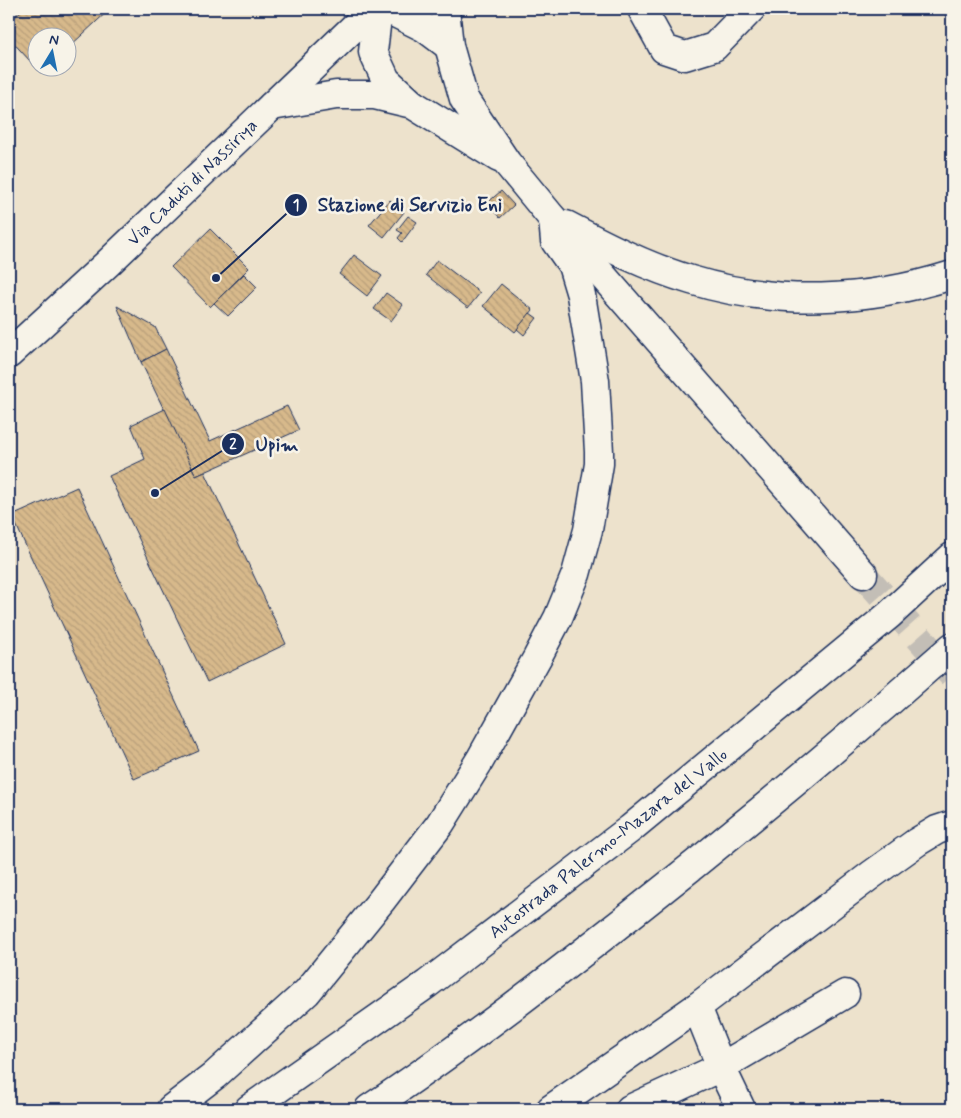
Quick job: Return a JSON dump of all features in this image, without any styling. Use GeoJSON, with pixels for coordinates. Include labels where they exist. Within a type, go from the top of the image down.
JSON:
{"type":"FeatureCollection","features":[{"type":"Feature","properties":{"kind":"main road","name":"Via Caduti di Nassiriya"},"geometry":{"type":"LineString","coordinates":[[9,354],[373,9]]}},
{"type":"Feature","properties":{"kind":"main road"},"geometry":{"type":"LineString","coordinates":[[378,9],[373,52],[386,80],[412,104],[507,163]]}},
{"type":"Feature","properties":{"kind":"main road"},"geometry":{"type":"LineString","coordinates":[[388,9],[425,28],[449,46]]}},
{"type":"Feature","properties":{"kind":"main road"},"geometry":{"type":"LineString","coordinates":[[445,9],[449,46],[464,99],[507,163],[553,219],[863,574]]}},
{"type":"Feature","properties":{"kind":"main road"},"geometry":{"type":"LineString","coordinates":[[642,9],[664,49],[684,56],[714,47],[751,9]]}},
{"type":"Feature","properties":{"kind":"main road"},"geometry":{"type":"LineString","coordinates":[[272,106],[336,95],[374,95],[412,104]]}},
{"type":"Feature","properties":{"kind":"main road"},"geometry":{"type":"LineString","coordinates":[[553,219],[654,267],[689,280],[730,291],[784,298],[830,298],[876,293],[952,275]]}},
{"type":"Feature","properties":{"kind":"main road"},"geometry":{"type":"LineString","coordinates":[[171,1109],[214,1076],[307,992],[381,901],[440,824],[480,760],[538,658],[558,618],[576,574],[588,530],[599,464],[599,452],[595,381],[581,295],[572,265],[555,241],[553,219]]}},
{"type":"Feature","properties":{"kind":"main road","name":"Autostrada Palermo-Mazara del Vallo"},"geometry":{"type":"LineString","coordinates":[[249,1109],[427,984],[630,829],[889,615],[952,557]]}},
{"type":"Feature","properties":{"kind":"main road"},"geometry":{"type":"LineString","coordinates":[[369,1109],[541,986],[735,833],[952,647]]}},
{"type":"Feature","properties":{"kind":"main road"},"geometry":{"type":"LineString","coordinates":[[735,833],[823,781],[952,672]]}},
{"type":"Feature","properties":{"kind":"main road"},"geometry":{"type":"LineString","coordinates":[[551,1109],[697,1008],[909,848],[937,830],[952,825]]}},
{"type":"Feature","properties":{"kind":"main road"},"geometry":{"type":"LineString","coordinates":[[630,1109],[722,1067],[845,994]]}},
{"type":"Feature","properties":{"kind":"main road"},"geometry":{"type":"LineString","coordinates":[[697,1008],[741,1109]]}},
{"type":"Feature","properties":{"kind":"building"},"geometry":{"type":"Polygon","coordinates":[[[23,9],[110,9],[78,39],[78,28],[28,28],[28,59],[9,38],[9,22],[23,9]]]}},
{"type":"Feature","properties":{"kind":"building"},"geometry":{"type":"Polygon","coordinates":[[[501,191],[514,205],[500,218],[487,203],[501,191]]]}},
{"type":"Feature","properties":{"kind":"building"},"geometry":{"type":"Polygon","coordinates":[[[390,200],[404,212],[384,237],[369,225],[390,200]]]}},
{"type":"Feature","properties":{"kind":"building"},"geometry":{"type":"Polygon","coordinates":[[[408,216],[417,222],[402,242],[398,238],[402,233],[397,230],[408,216]]]}},
{"type":"Feature","properties":{"kind":"building"},"geometry":{"type":"Polygon","coordinates":[[[210,229],[249,268],[210,307],[171,267],[210,229]]]}},
{"type":"Feature","properties":{"kind":"building"},"geometry":{"type":"Polygon","coordinates":[[[354,255],[382,276],[367,296],[339,274],[354,255]]]}},
{"type":"Feature","properties":{"kind":"building"},"geometry":{"type":"Polygon","coordinates":[[[437,260],[480,293],[468,308],[426,275],[437,260]]]}},
{"type":"Feature","properties":{"kind":"building"},"geometry":{"type":"Polygon","coordinates":[[[244,274],[257,287],[228,316],[214,303],[244,274]]]}},
{"type":"Feature","properties":{"kind":"building"},"geometry":{"type":"Polygon","coordinates":[[[501,284],[533,310],[515,332],[483,306],[501,284]]]}},
{"type":"Feature","properties":{"kind":"building"},"geometry":{"type":"Polygon","coordinates":[[[386,293],[403,305],[391,321],[374,309],[386,293]]]}},
{"type":"Feature","properties":{"kind":"building"},"geometry":{"type":"Polygon","coordinates":[[[117,306],[155,327],[166,349],[141,362],[117,306]]]}},
{"type":"Feature","properties":{"kind":"building"},"geometry":{"type":"Polygon","coordinates":[[[530,313],[537,318],[524,335],[517,329],[530,313]]]}},
{"type":"Feature","properties":{"kind":"building"},"geometry":{"type":"Polygon","coordinates":[[[166,349],[210,441],[287,406],[299,430],[196,476],[141,362],[166,349]]]}},
{"type":"Feature","properties":{"kind":"building"},"geometry":{"type":"Polygon","coordinates":[[[165,409],[196,476],[205,472],[286,644],[207,682],[109,476],[145,459],[131,425],[165,409]]]}},
{"type":"Feature","properties":{"kind":"building"},"geometry":{"type":"Polygon","coordinates":[[[77,487],[199,751],[134,779],[12,516],[77,487]]]}},
{"type":"Feature","properties":{"kind":"tunnel"},"geometry":{"type":"LineString","coordinates":[[863,574],[952,675]]}},
{"type":"Feature","properties":{"kind":"place","name":"Stazione di Servizio Eni"},"geometry":{"type":"Point","coordinates":[216,278]}},
{"type":"Feature","properties":{"kind":"place","name":"Upim"},"geometry":{"type":"Point","coordinates":[155,493]}}]}
